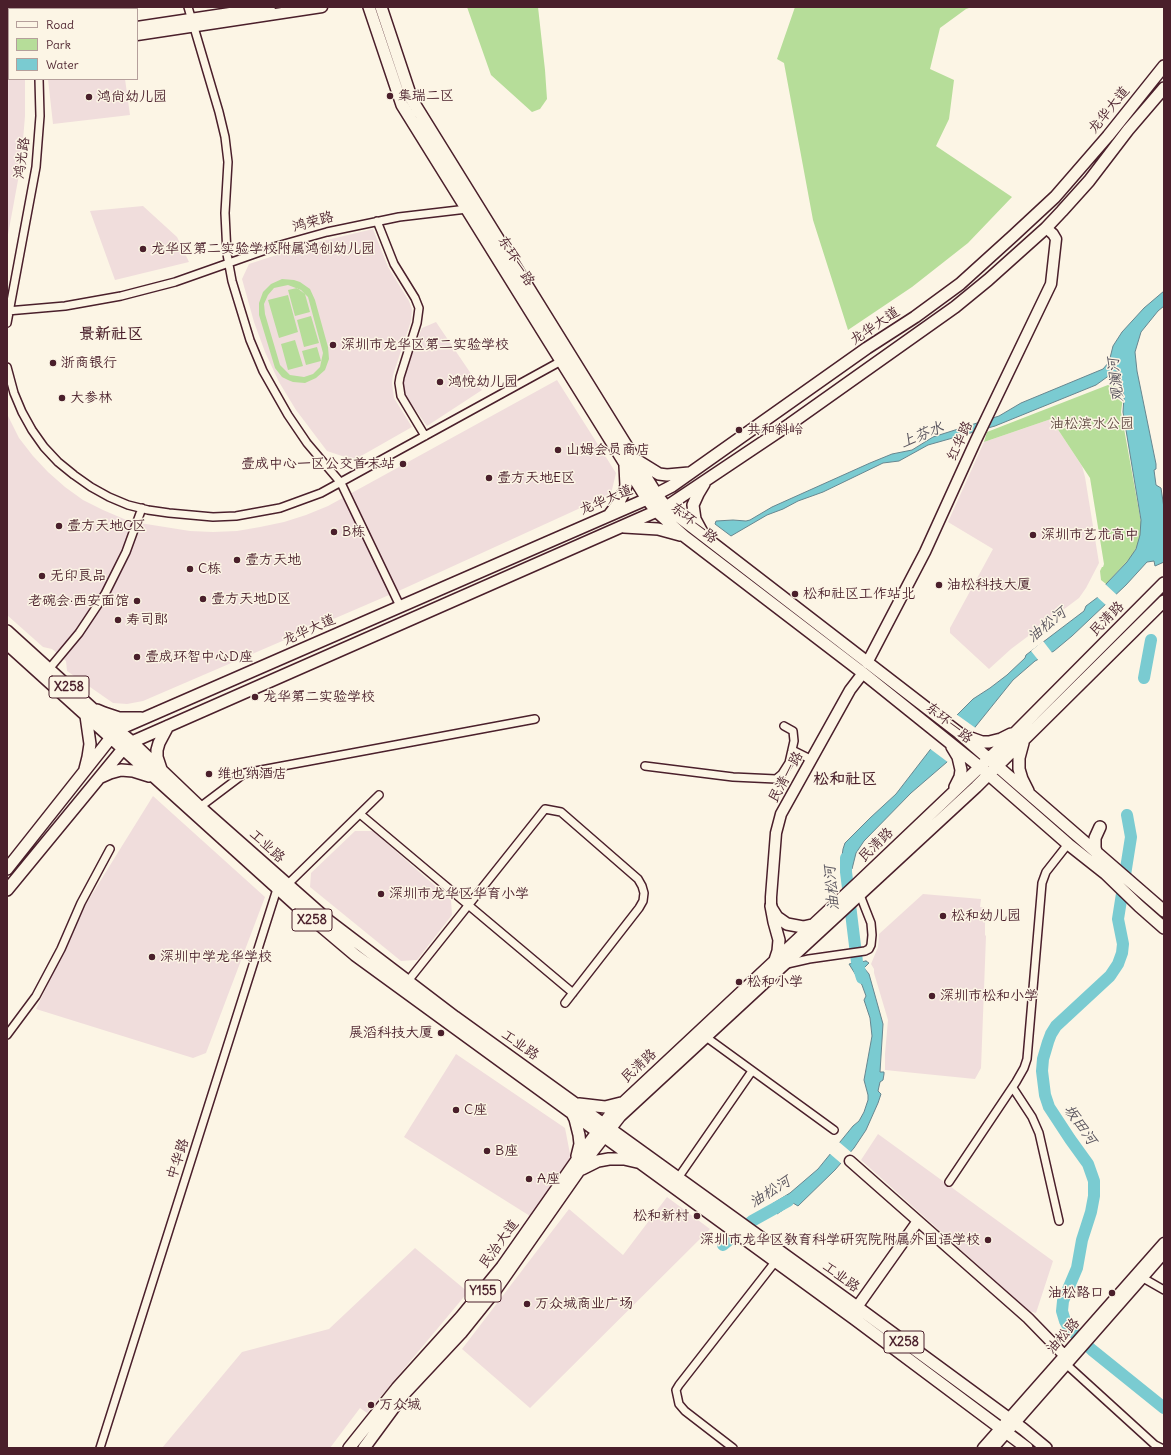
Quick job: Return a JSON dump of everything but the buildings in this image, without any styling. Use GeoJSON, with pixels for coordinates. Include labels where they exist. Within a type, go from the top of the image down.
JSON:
{"type":"FeatureCollection","features":[{"type":"Feature","properties":{"kind":"main road","name":"东环一路"},"geometry":{"type":"LineString","coordinates":[[369,7],[402,105],[561,361],[629,460],[652,497],[656,511],[684,536],[711,556],[865,668],[971,741],[989,759],[993,771],[1068,844],[1106,874],[1164,928]]}},
{"type":"Feature","properties":{"kind":"main road","name":"东环一路"},"geometry":{"type":"LineString","coordinates":[[381,7],[412,100],[571,355],[629,460]]}},
{"type":"Feature","properties":{"kind":"main road","name":"龙华大道"},"geometry":{"type":"LineString","coordinates":[[9,864],[114,734],[145,718],[652,497],[672,486],[960,284],[1054,197],[1108,136],[1164,66]]}},
{"type":"Feature","properties":{"kind":"main road","name":"龙华大道"},"geometry":{"type":"LineString","coordinates":[[7,890],[98,778],[127,746],[168,726],[666,507],[790,424],[955,307],[988,280],[1046,228],[1089,181],[1128,130],[1164,88]]}},
{"type":"Feature","properties":{"kind":"main road"},"geometry":{"type":"LineString","coordinates":[[605,517],[614,508],[623,494],[626,486],[629,460],[643,465],[658,474],[666,476],[692,472]]}},
{"type":"Feature","properties":{"kind":"main road"},"geometry":{"type":"LineString","coordinates":[[697,527],[694,514],[694,502],[701,489],[709,479]]}},
{"type":"Feature","properties":{"kind":"main road","name":"东环一路"},"geometry":{"type":"LineString","coordinates":[[652,497],[697,527],[706,537],[865,668],[936,732],[950,742],[960,755],[980,767],[993,771],[1034,800],[1164,911]]}},
{"type":"Feature","properties":{"kind":"main road"},"geometry":{"type":"LineString","coordinates":[[619,527],[656,529],[684,536]]}},
{"type":"Feature","properties":{"kind":"main road","name":"民清路"},"geometry":{"type":"LineString","coordinates":[[604,1130],[624,1102],[989,759],[1164,583]]}},
{"type":"Feature","properties":{"kind":"main road","name":"民清路"},"geometry":{"type":"LineString","coordinates":[[604,1130],[786,964],[993,771],[1164,601]]}},
{"type":"Feature","properties":{"kind":"main road","name":"工业路"},"geometry":{"type":"LineString","coordinates":[[7,631],[83,700],[114,734],[159,775],[277,889],[355,955],[573,1107]]}},
{"type":"Feature","properties":{"kind":"main road","name":"工业路"},"geometry":{"type":"LineString","coordinates":[[7,644],[86,716],[114,734]]}},
{"type":"Feature","properties":{"kind":"main road"},"geometry":{"type":"LineString","coordinates":[[83,700],[104,713],[120,718],[145,718]]}},
{"type":"Feature","properties":{"kind":"main road"},"geometry":{"type":"LineString","coordinates":[[81,776],[88,757],[90,744],[86,716]]}},
{"type":"Feature","properties":{"kind":"main road"},"geometry":{"type":"LineString","coordinates":[[98,778],[110,772],[128,770],[159,775],[157,750],[168,726]]}},
{"type":"Feature","properties":{"kind":"main road"},"geometry":{"type":"LineString","coordinates":[[971,741],[995,741],[1017,732]]}},
{"type":"Feature","properties":{"kind":"main road"},"geometry":{"type":"LineString","coordinates":[[1026,739],[1020,753],[1019,769],[1024,783],[1034,800]]}},
{"type":"Feature","properties":{"kind":"main road"},"geometry":{"type":"LineString","coordinates":[[952,793],[961,773],[960,755]]}},
{"type":"Feature","properties":{"kind":"main road","name":"工业路"},"geometry":{"type":"LineString","coordinates":[[159,775],[200,807],[329,921],[604,1130],[678,1178],[732,1217],[775,1262],[1027,1448]]}},
{"type":"Feature","properties":{"kind":"main road"},"geometry":{"type":"LineString","coordinates":[[1097,854],[1095,848],[1095,838],[1100,827]]}},
{"type":"Feature","properties":{"kind":"main road"},"geometry":{"type":"LineString","coordinates":[[771,906],[777,917],[787,924],[803,927],[812,925]]}},
{"type":"Feature","properties":{"kind":"main road"},"geometry":{"type":"LineString","coordinates":[[771,906],[779,946],[773,962]]}},
{"type":"Feature","properties":{"kind":"main road"},"geometry":{"type":"LineString","coordinates":[[624,1102],[605,1107],[573,1107],[579,1135],[576,1169],[609,1159],[631,1160],[643,1164]]}},
{"type":"Feature","properties":{"kind":"main road","name":"工业路"},"geometry":{"type":"LineString","coordinates":[[604,1130],[643,1164],[725,1226],[757,1242],[857,1307],[1046,1448]]}},
{"type":"Feature","properties":{"kind":"main road","name":"民治大道"},"geometry":{"type":"LineString","coordinates":[[349,1448],[397,1388],[483,1291],[604,1130]]}},
{"type":"Feature","properties":{"kind":"main road","name":"民治大道"},"geometry":{"type":"LineString","coordinates":[[364,1448],[403,1396],[460,1333],[494,1292],[576,1169]]}},
{"type":"Feature","properties":{"kind":"street"},"geometry":{"type":"LineString","coordinates":[[188,7],[225,137],[228,174],[225,227],[228,263],[246,330],[270,386],[297,429],[341,482],[406,621]]}},
{"type":"Feature","properties":{"kind":"street"},"geometry":{"type":"LineString","coordinates":[[138,34],[270,7]]}},
{"type":"Feature","properties":{"kind":"street"},"geometry":{"type":"LineString","coordinates":[[138,27],[192,23],[322,7]]}},
{"type":"Feature","properties":{"kind":"street","name":"鸿光路"},"geometry":{"type":"LineString","coordinates":[[7,323],[8,311],[36,167],[40,116],[39,80]]}},
{"type":"Feature","properties":{"kind":"street","name":"鸿荣路"},"geometry":{"type":"LineString","coordinates":[[8,311],[66,306],[121,296],[175,282],[302,238],[377,221],[467,209]]}},
{"type":"Feature","properties":{"kind":"street"},"geometry":{"type":"LineString","coordinates":[[377,221],[394,264],[415,298],[419,308],[418,323],[399,383],[401,396],[425,436]]}},
{"type":"Feature","properties":{"kind":"street","name":"红华路"},"geometry":{"type":"LineString","coordinates":[[865,668],[928,547],[976,440],[1051,284],[1056,239],[1046,228]]}},
{"type":"Feature","properties":{"kind":"street"},"geometry":{"type":"LineString","coordinates":[[7,367],[14,393],[32,430],[58,462],[74,476],[109,497],[128,505],[191,516],[236,516],[258,513],[287,506],[321,493],[571,355]]}},
{"type":"Feature","properties":{"kind":"street"},"geometry":{"type":"LineString","coordinates":[[49,669],[79,633],[105,594],[126,552],[142,508]]}},
{"type":"Feature","properties":{"kind":"street","name":"民清一路"},"geometry":{"type":"LineString","coordinates":[[771,906],[777,827],[784,809],[850,690],[865,668]]}},
{"type":"Feature","properties":{"kind":"street"},"geometry":{"type":"LineString","coordinates":[[200,807],[245,773],[535,719]]}},
{"type":"Feature","properties":{"kind":"street"},"geometry":{"type":"LineString","coordinates":[[645,766],[733,777],[776,779],[780,777],[784,770],[792,750],[794,734],[790,728],[784,726]]}},
{"type":"Feature","properties":{"kind":"street"},"geometry":{"type":"LineString","coordinates":[[792,750],[812,760]]}},
{"type":"Feature","properties":{"kind":"street"},"geometry":{"type":"LineString","coordinates":[[277,889],[288,884],[379,795]]}},
{"type":"Feature","properties":{"kind":"street"},"geometry":{"type":"LineString","coordinates":[[408,981],[545,809],[561,812],[638,879],[644,893],[643,901],[639,908],[565,1003]]}},
{"type":"Feature","properties":{"kind":"street"},"geometry":{"type":"LineString","coordinates":[[360,814],[573,993]]}},
{"type":"Feature","properties":{"kind":"street"},"geometry":{"type":"LineString","coordinates":[[949,1182],[1013,1088],[1027,1059],[1042,883],[1046,872],[1068,844]]}},
{"type":"Feature","properties":{"kind":"street"},"geometry":{"type":"LineString","coordinates":[[7,1035],[36,996],[61,949],[81,903],[110,850]]}},
{"type":"Feature","properties":{"kind":"street","name":"中华路"},"geometry":{"type":"LineString","coordinates":[[100,1448],[277,889]]}},
{"type":"Feature","properties":{"kind":"street"},"geometry":{"type":"LineString","coordinates":[[786,964],[865,951],[871,946],[872,930],[870,918],[860,895]]}},
{"type":"Feature","properties":{"kind":"street"},"geometry":{"type":"LineString","coordinates":[[706,1037],[834,1130]]}},
{"type":"Feature","properties":{"kind":"street"},"geometry":{"type":"LineString","coordinates":[[678,1178],[752,1070]]}},
{"type":"Feature","properties":{"kind":"street"},"geometry":{"type":"LineString","coordinates":[[1013,1088],[1029,1111],[1039,1133],[1059,1221]]}},
{"type":"Feature","properties":{"kind":"street"},"geometry":{"type":"LineString","coordinates":[[850,1161],[1028,1318],[1068,1356],[1155,1445],[1161,1448]]}},
{"type":"Feature","properties":{"kind":"street"},"geometry":{"type":"LineString","coordinates":[[857,1307],[918,1221]]}},
{"type":"Feature","properties":{"kind":"street","name":"油松路"},"geometry":{"type":"LineString","coordinates":[[983,1448],[1011,1421],[1091,1330],[1164,1243]]}},
{"type":"Feature","properties":{"kind":"street","name":"油松路"},"geometry":{"type":"LineString","coordinates":[[1091,1330],[1143,1278],[1164,1253]]}},
{"type":"Feature","properties":{"kind":"street"},"geometry":{"type":"LineString","coordinates":[[732,1448],[685,1411],[679,1404],[676,1390],[679,1384],[775,1262]]}},
{"type":"Feature","properties":{"kind":"street"},"geometry":{"type":"LineString","coordinates":[[1143,1278],[1164,1290]]}},
{"type":"Feature","properties":{"kind":"street","name":"油松路"},"geometry":{"type":"LineString","coordinates":[[993,1448],[1003,1430]]}},
{"type":"Feature","properties":{"kind":"shaded area"},"geometry":{"type":"Polygon","coordinates":[[[7,7],[11,7],[8,8],[8,80],[25,80],[25,116],[21,164],[7,240],[7,7]]]}},
{"type":"Feature","properties":{"kind":"shaded area","name":"鸿尚幼儿园"},"geometry":{"type":"Polygon","coordinates":[[[48,80],[125,80],[130,115],[53,124],[48,80]]]}},
{"type":"Feature","properties":{"kind":"shaded area","name":"龙华区第二实验学校附属鸿创幼儿园"},"geometry":{"type":"Polygon","coordinates":[[[143,206],[177,237],[189,262],[115,280],[90,211],[143,206]]]}},
{"type":"Feature","properties":{"kind":"shaded area","name":"深圳市龙华区第二实验学校"},"geometry":{"type":"Polygon","coordinates":[[[373,229],[388,267],[409,301],[412,309],[411,321],[393,375],[392,383],[394,398],[412,427],[354,460],[327,451],[296,410],[279,382],[265,352],[254,322],[242,279],[249,264],[310,244],[373,229]]]}},
{"type":"Feature","properties":{"kind":"shaded area","name":"鸿悦幼儿园"},"geometry":{"type":"Polygon","coordinates":[[[436,322],[482,390],[427,426],[404,394],[404,373],[422,328],[436,322]]]}},
{"type":"Feature","properties":{"kind":"shaded area","name":"壹方天地"},"geometry":{"type":"Polygon","coordinates":[[[557,380],[616,473],[611,494],[403,589],[143,701],[127,704],[113,703],[67,671],[66,661],[52,649],[43,647],[7,615],[7,414],[19,438],[33,456],[65,487],[83,500],[124,519],[146,524],[190,531],[237,531],[284,522],[328,506],[557,380]]]}},
{"type":"Feature","properties":{"kind":"shaded area","name":"深圳市艺术高中"},"geometry":{"type":"Polygon","coordinates":[[[1051,419],[1082,466],[1099,563],[1079,598],[1011,649],[989,669],[950,633],[950,628],[993,549],[948,522],[984,442],[1051,419]]]}},
{"type":"Feature","properties":{"kind":"shaded area","name":"深圳中学龙华学校"},"geometry":{"type":"Polygon","coordinates":[[[153,796],[265,897],[206,1053],[193,1058],[36,1009],[86,904],[153,796]]]}},
{"type":"Feature","properties":{"kind":"shaded area","name":"深圳市龙华区华育小学"},"geometry":{"type":"Polygon","coordinates":[[[355,831],[373,831],[451,900],[452,915],[417,960],[401,961],[310,887],[311,873],[355,831]]]}},
{"type":"Feature","properties":{"kind":"shaded area","name":"深圳市松和小学"},"geometry":{"type":"Polygon","coordinates":[[[923,894],[981,899],[980,907],[985,908],[986,936],[981,1068],[975,1079],[885,1070],[888,1020],[874,969],[871,964],[878,947],[879,934],[923,894]]]}},
{"type":"Feature","properties":{"kind":"shaded area","name":"展滔科技大厦"},"geometry":{"type":"Polygon","coordinates":[[[456,1054],[565,1128],[571,1159],[530,1216],[404,1137],[456,1054]]]}},
{"type":"Feature","properties":{"kind":"shaded area","name":"深圳市龙华区教育科学研究院附属外国语学校"},"geometry":{"type":"Polygon","coordinates":[[[878,1134],[1053,1261],[1036,1313],[1029,1311],[861,1160],[878,1134]]]}},
{"type":"Feature","properties":{"kind":"shaded area"},"geometry":{"type":"Polygon","coordinates":[[[667,1197],[710,1229],[530,1408],[462,1349],[569,1209],[623,1255],[667,1197]]]}},
{"type":"Feature","properties":{"kind":"shaded area"},"geometry":{"type":"Polygon","coordinates":[[[415,1248],[468,1292],[367,1413],[360,1408],[330,1448],[162,1448],[242,1352],[329,1329],[415,1248]]]}},
{"type":"Feature","properties":{"kind":"green space"},"geometry":{"type":"Polygon","coordinates":[[[467,7],[538,7],[547,99],[540,109],[532,112],[491,75],[467,7]]]}},
{"type":"Feature","properties":{"kind":"green space"},"geometry":{"type":"Polygon","coordinates":[[[795,7],[972,7],[966,9],[940,28],[930,69],[954,80],[949,119],[936,146],[1012,197],[968,243],[912,287],[848,330],[813,220],[784,63],[777,59],[795,7]]]}},
{"type":"Feature","properties":{"kind":"green space"},"geometry":{"type":"Polygon","coordinates":[[[282,279],[300,282],[310,289],[315,300],[328,347],[329,359],[325,370],[316,378],[305,383],[293,382],[282,377],[275,368],[259,315],[259,303],[263,292],[271,284],[282,279]],[[288,285],[274,288],[268,295],[264,304],[265,314],[280,365],[290,375],[304,377],[313,374],[320,367],[323,353],[308,297],[301,290],[288,285]]]}},
{"type":"Feature","properties":{"kind":"green space"},"geometry":{"type":"Polygon","coordinates":[[[297,288],[305,294],[310,312],[295,316],[288,290],[297,288]]]}},
{"type":"Feature","properties":{"kind":"green space"},"geometry":{"type":"Polygon","coordinates":[[[288,295],[298,332],[279,338],[268,300],[288,295]]]}},
{"type":"Feature","properties":{"kind":"green space"},"geometry":{"type":"Polygon","coordinates":[[[311,316],[319,343],[304,347],[297,320],[311,316]]]}},
{"type":"Feature","properties":{"kind":"green space"},"geometry":{"type":"Polygon","coordinates":[[[295,340],[303,366],[288,370],[281,344],[295,340]]]}},
{"type":"Feature","properties":{"kind":"green space"},"geometry":{"type":"Polygon","coordinates":[[[317,347],[321,361],[306,365],[302,351],[317,347]]]}},
{"type":"Feature","properties":{"kind":"green space","name":"油松滨水公园"},"geometry":{"type":"Polygon","coordinates":[[[1113,383],[1123,397],[1121,412],[1141,522],[1141,533],[1139,542],[1132,556],[1106,584],[1101,580],[1100,571],[1104,564],[1090,478],[1051,419],[984,442],[987,432],[1113,383]]]}},
{"type":"Feature","properties":{"kind":"water"},"geometry":{"type":"Polygon","coordinates":[[[1164,291],[1164,306],[1141,332],[1135,352],[1137,371],[1156,464],[1156,469],[1154,470],[1156,485],[1161,488],[1164,508],[1164,562],[1155,566],[1154,561],[1147,562],[1126,585],[1072,636],[1054,651],[1035,661],[1013,680],[947,762],[911,793],[864,841],[856,853],[852,869],[844,877],[842,856],[845,843],[896,794],[957,715],[973,699],[1007,675],[1025,658],[1026,655],[1084,611],[1086,606],[1098,597],[1106,584],[1127,562],[1136,549],[1140,535],[1141,520],[1123,412],[1124,397],[1120,373],[1117,371],[1114,372],[1096,385],[995,426],[928,445],[899,461],[883,463],[823,492],[767,515],[731,536],[715,524],[716,521],[750,520],[772,507],[870,463],[892,454],[912,450],[933,437],[999,416],[1021,403],[1103,369],[1109,362],[1113,346],[1122,332],[1144,308],[1164,291]]]}},
{"type":"Feature","properties":{"kind":"water"},"geometry":{"type":"Polygon","coordinates":[[[866,961],[869,963],[864,968],[869,974],[883,1024],[880,1072],[884,1072],[884,1074],[878,1091],[881,1094],[878,1103],[866,1130],[854,1148],[835,1170],[798,1206],[793,1203],[777,1214],[772,1204],[790,1193],[818,1169],[853,1126],[859,1121],[864,1112],[868,1095],[864,1080],[872,1036],[870,1018],[864,1000],[866,996],[862,985],[849,964],[866,961]]]}},
{"type":"Feature","properties":{"kind":"pier"},"geometry":{"type":"Polygon","coordinates":[[[1104,583],[1118,596],[1107,606],[1096,596],[1104,583]]]}},
{"type":"Feature","properties":{"kind":"pier"},"geometry":{"type":"Polygon","coordinates":[[[1043,641],[1053,654],[1039,661],[1031,651],[1043,641]]]}},
{"type":"Feature","properties":{"kind":"pier"},"geometry":{"type":"Polygon","coordinates":[[[956,714],[977,729],[949,763],[929,748],[956,714]]]}},
{"type":"Feature","properties":{"kind":"pier"},"geometry":{"type":"Polygon","coordinates":[[[839,1142],[852,1153],[843,1165],[829,1153],[839,1142]]]}},
{"type":"Feature","properties":{"kind":"waterway","name":"坂田河"},"geometry":{"type":"LineString","coordinates":[[1144,678],[1151,640]]}},
{"type":"Feature","properties":{"kind":"waterway","name":"坂田河"},"geometry":{"type":"LineString","coordinates":[[1127,815],[1131,837],[1118,919],[1123,944],[1122,953],[1118,964],[1110,976],[1056,1026],[1048,1042],[1043,1059],[1042,1071],[1045,1095],[1049,1107],[1088,1164],[1094,1181],[1094,1196],[1091,1212],[1082,1240],[1077,1268],[1063,1301],[1062,1311],[1065,1321],[1069,1328],[1092,1350],[1164,1408]]}},
{"type":"Feature","properties":{"kind":"waterway","name":"油松河"},"geometry":{"type":"LineString","coordinates":[[846,858],[846,872],[857,962],[862,978]]}},
{"type":"Feature","properties":{"kind":"waterway","name":"油松河"},"geometry":{"type":"LineString","coordinates":[[723,1245],[752,1221],[788,1201]]}},
{"type":"Feature","properties":{"kind":"place","name":"集瑞二区"},"geometry":{"type":"Point","coordinates":[390,96]}},
{"type":"Feature","properties":{"kind":"place","name":"鸿尚幼儿园"},"geometry":{"type":"Point","coordinates":[89,97]}},
{"type":"Feature","properties":{"kind":"place","name":"龙华区第二实验学校附属鸿创幼儿园"},"geometry":{"type":"Point","coordinates":[143,249]}},
{"type":"Feature","properties":{"kind":"place","name":"深圳市龙华区第二实验学校"},"geometry":{"type":"Point","coordinates":[333,345]}},
{"type":"Feature","properties":{"kind":"place","name":"浙商银行"},"geometry":{"type":"Point","coordinates":[53,363]}},
{"type":"Feature","properties":{"kind":"place","name":"鸿悦幼儿园"},"geometry":{"type":"Point","coordinates":[440,382]}},
{"type":"Feature","properties":{"kind":"place","name":"大参林"},"geometry":{"type":"Point","coordinates":[62,398]}},
{"type":"Feature","properties":{"kind":"place","name":"共和斜岭"},"geometry":{"type":"Point","coordinates":[739,430]}},
{"type":"Feature","properties":{"kind":"place","name":"山姆会员商店"},"geometry":{"type":"Point","coordinates":[558,450]}},
{"type":"Feature","properties":{"kind":"place","name":"壹成中心一区公交首末站"},"geometry":{"type":"Point","coordinates":[403,464]}},
{"type":"Feature","properties":{"kind":"place","name":"壹方天地E区"},"geometry":{"type":"Point","coordinates":[489,478]}},
{"type":"Feature","properties":{"kind":"place","name":"壹方天地C区"},"geometry":{"type":"Point","coordinates":[59,526]}},
{"type":"Feature","properties":{"kind":"place","name":"B栋"},"geometry":{"type":"Point","coordinates":[334,532]}},
{"type":"Feature","properties":{"kind":"place","name":"深圳市艺术高中"},"geometry":{"type":"Point","coordinates":[1033,535]}},
{"type":"Feature","properties":{"kind":"place","name":"壹方天地"},"geometry":{"type":"Point","coordinates":[237,560]}},
{"type":"Feature","properties":{"kind":"place","name":"C栋"},"geometry":{"type":"Point","coordinates":[190,569]}},
{"type":"Feature","properties":{"kind":"place","name":"无印良品"},"geometry":{"type":"Point","coordinates":[42,576]}},
{"type":"Feature","properties":{"kind":"place","name":"油松科技大厦"},"geometry":{"type":"Point","coordinates":[939,585]}},
{"type":"Feature","properties":{"kind":"place","name":"松和社区工作站北"},"geometry":{"type":"Point","coordinates":[795,594]}},
{"type":"Feature","properties":{"kind":"place","name":"壹方天地D区"},"geometry":{"type":"Point","coordinates":[203,599]}},
{"type":"Feature","properties":{"kind":"place","name":"老碗会·西安面馆"},"geometry":{"type":"Point","coordinates":[137,601]}},
{"type":"Feature","properties":{"kind":"place","name":"寿司郎"},"geometry":{"type":"Point","coordinates":[118,620]}},
{"type":"Feature","properties":{"kind":"place","name":"壹成环智中心D座"},"geometry":{"type":"Point","coordinates":[137,657]}},
{"type":"Feature","properties":{"kind":"place","name":"龙华第二实验学校"},"geometry":{"type":"Point","coordinates":[255,697]}},
{"type":"Feature","properties":{"kind":"place","name":"维也纳酒店"},"geometry":{"type":"Point","coordinates":[209,774]}},
{"type":"Feature","properties":{"kind":"place","name":"深圳市龙华区华育小学"},"geometry":{"type":"Point","coordinates":[381,894]}},
{"type":"Feature","properties":{"kind":"place","name":"松和幼儿园"},"geometry":{"type":"Point","coordinates":[943,916]}},
{"type":"Feature","properties":{"kind":"place","name":"深圳中学龙华学校"},"geometry":{"type":"Point","coordinates":[152,957]}},
{"type":"Feature","properties":{"kind":"place","name":"松和小学"},"geometry":{"type":"Point","coordinates":[739,982]}},
{"type":"Feature","properties":{"kind":"place","name":"深圳市松和小学"},"geometry":{"type":"Point","coordinates":[932,996]}},
{"type":"Feature","properties":{"kind":"place","name":"展滔科技大厦"},"geometry":{"type":"Point","coordinates":[441,1033]}},
{"type":"Feature","properties":{"kind":"place","name":"C座"},"geometry":{"type":"Point","coordinates":[456,1110]}},
{"type":"Feature","properties":{"kind":"place","name":"B座"},"geometry":{"type":"Point","coordinates":[487,1151]}},
{"type":"Feature","properties":{"kind":"place","name":"A座"},"geometry":{"type":"Point","coordinates":[529,1179]}},
{"type":"Feature","properties":{"kind":"place","name":"松和新村"},"geometry":{"type":"Point","coordinates":[697,1216]}},
{"type":"Feature","properties":{"kind":"place","name":"深圳市龙华区教育科学研究院附属外国语学校"},"geometry":{"type":"Point","coordinates":[988,1240]}},
{"type":"Feature","properties":{"kind":"place","name":"油松路口"},"geometry":{"type":"Point","coordinates":[1112,1293]}},
{"type":"Feature","properties":{"kind":"place","name":"万众城商业广场"},"geometry":{"type":"Point","coordinates":[527,1304]}},
{"type":"Feature","properties":{"kind":"place","name":"万众城"},"geometry":{"type":"Point","coordinates":[371,1405]}},
{"type":"Feature","properties":{"kind":"district","name":"景新社区"},"geometry":{"type":"Point","coordinates":[111,334]}},
{"type":"Feature","properties":{"kind":"district","name":"松和社区"},"geometry":{"type":"Point","coordinates":[845,779]}},
{"type":"Feature","properties":{"kind":"water label","name":"观澜河"},"geometry":{"type":"Point","coordinates":[1116,380]}},
{"type":"Feature","properties":{"kind":"water label","name":"上芬水"},"geometry":{"type":"Point","coordinates":[922,435]}}]}
